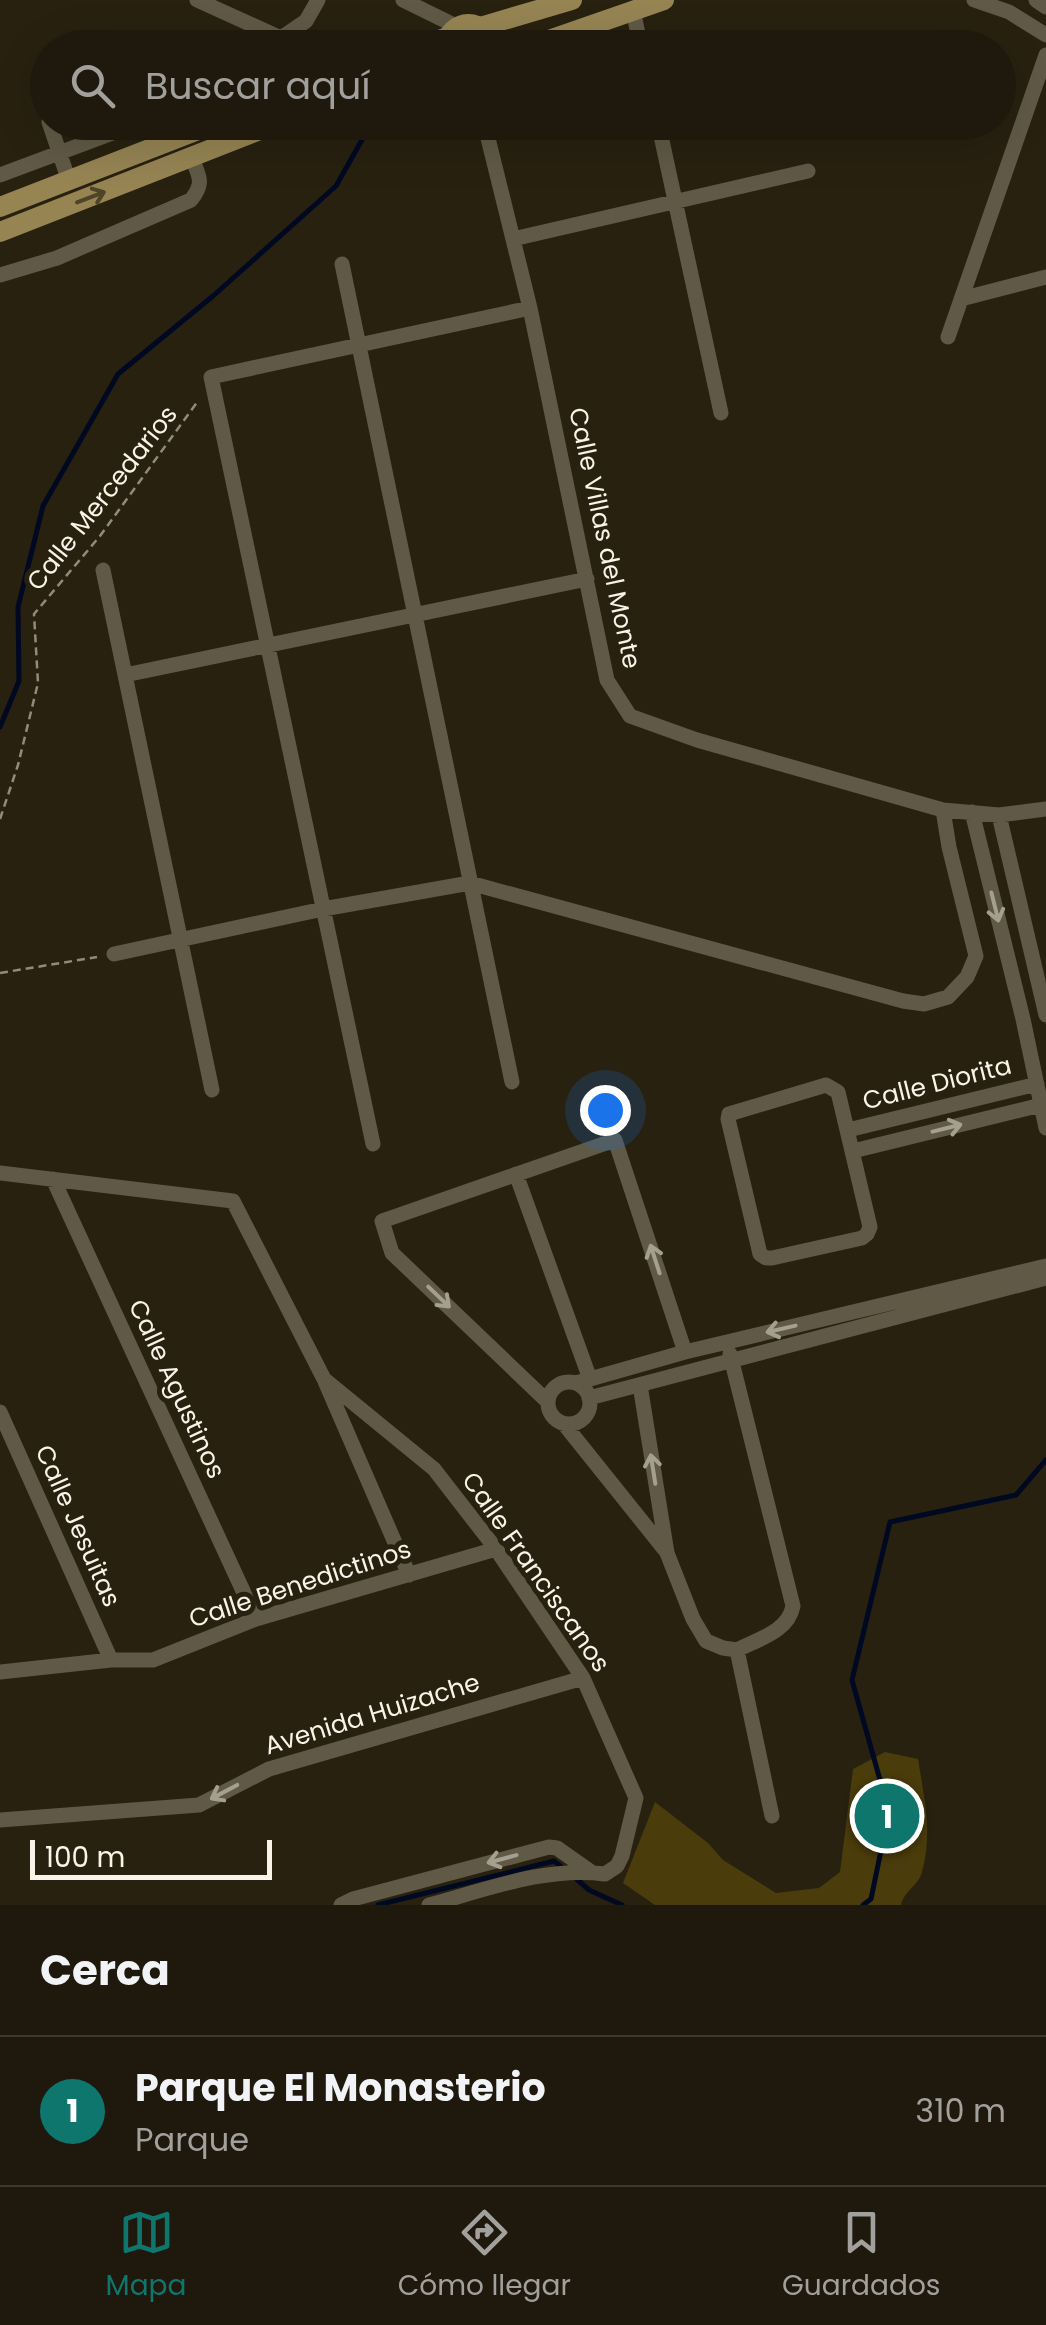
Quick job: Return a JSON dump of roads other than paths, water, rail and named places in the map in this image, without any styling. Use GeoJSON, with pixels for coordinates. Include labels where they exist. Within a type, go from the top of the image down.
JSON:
{"type":"FeatureCollection","features":[{"type":"Feature","properties":{"kind":"main road"},"geometry":{"type":"LineString","coordinates":[[480,27],[572,0]]}},
{"type":"Feature","properties":{"kind":"main road"},"geometry":{"type":"LineString","coordinates":[[577,30],[664,0]]}},
{"type":"Feature","properties":{"kind":"main road"},"geometry":{"type":"LineString","coordinates":[[462,30],[473,24],[483,30]]}},
{"type":"Feature","properties":{"kind":"main road"},"geometry":{"type":"LineString","coordinates":[[0,207],[170,140]]}},
{"type":"Feature","properties":{"kind":"main road"},"geometry":{"type":"LineString","coordinates":[[0,232],[236,140]]}},
{"type":"Feature","properties":{"kind":"street"},"geometry":{"type":"LineString","coordinates":[[197,0],[257,30]]}},
{"type":"Feature","properties":{"kind":"street"},"geometry":{"type":"LineString","coordinates":[[297,30],[318,0]]}},
{"type":"Feature","properties":{"kind":"street"},"geometry":{"type":"LineString","coordinates":[[403,0],[441,30]]}},
{"type":"Feature","properties":{"kind":"street"},"geometry":{"type":"LineString","coordinates":[[974,0],[1009,12],[1046,35]]}},
{"type":"Feature","properties":{"kind":"street"},"geometry":{"type":"LineString","coordinates":[[1009,12],[1022,0]]}},
{"type":"Feature","properties":{"kind":"street"},"geometry":{"type":"LineString","coordinates":[[1036,0],[1046,7]]}},
{"type":"Feature","properties":{"kind":"street"},"geometry":{"type":"LineString","coordinates":[[633,10],[637,30]]}},
{"type":"Feature","properties":{"kind":"street"},"geometry":{"type":"LineString","coordinates":[[948,337],[1046,55]]}},
{"type":"Feature","properties":{"kind":"street"},"geometry":{"type":"LineString","coordinates":[[54,140],[69,181]]}},
{"type":"Feature","properties":{"kind":"street"},"geometry":{"type":"LineString","coordinates":[[0,175],[95,140]]}},
{"type":"Feature","properties":{"kind":"street","name":"Calle Villas del Monte"},"geometry":{"type":"LineString","coordinates":[[488,140],[530,308],[607,680],[630,716],[697,740],[943,810],[999,815],[1046,809]]}},
{"type":"Feature","properties":{"kind":"street"},"geometry":{"type":"LineString","coordinates":[[662,140],[721,413]]}},
{"type":"Feature","properties":{"kind":"street"},"geometry":{"type":"LineString","coordinates":[[0,275],[58,258],[191,200],[201,182],[192,158]]}},
{"type":"Feature","properties":{"kind":"street"},"geometry":{"type":"LineString","coordinates":[[512,238],[808,171]]}},
{"type":"Feature","properties":{"kind":"street"},"geometry":{"type":"LineString","coordinates":[[342,264],[512,1082]]}},
{"type":"Feature","properties":{"kind":"street"},"geometry":{"type":"LineString","coordinates":[[961,298],[1046,277]]}},
{"type":"Feature","properties":{"kind":"street"},"geometry":{"type":"LineString","coordinates":[[372,1144],[211,377],[530,308]]}},
{"type":"Feature","properties":{"kind":"street"},"geometry":{"type":"LineString","coordinates":[[103,570],[212,1090]]}},
{"type":"Feature","properties":{"kind":"street"},"geometry":{"type":"LineString","coordinates":[[125,675],[587,579]]}},
{"type":"Feature","properties":{"kind":"street"},"geometry":{"type":"LineString","coordinates":[[114,954],[323,909],[470,883],[924,1004],[948,997],[967,978],[976,956],[943,810]]}},
{"type":"Feature","properties":{"kind":"street"},"geometry":{"type":"LineString","coordinates":[[972,812],[1046,1128]]}},
{"type":"Feature","properties":{"kind":"street"},"geometry":{"type":"LineString","coordinates":[[999,815],[1046,1014]]}},
{"type":"Feature","properties":{"kind":"street","name":"Calle Diorita"},"geometry":{"type":"LineString","coordinates":[[848,1130],[1037,1084]]}},
{"type":"Feature","properties":{"kind":"street","name":"Calle Diorita"},"geometry":{"type":"LineString","coordinates":[[826,1086],[838,1092],[854,1151],[870,1227],[868,1234],[772,1258],[760,1254],[729,1114],[826,1086]]}},
{"type":"Feature","properties":{"kind":"street","name":"Calle Diorita"},"geometry":{"type":"LineString","coordinates":[[854,1151],[1041,1105]]}},
{"type":"Feature","properties":{"kind":"street"},"geometry":{"type":"LineString","coordinates":[[667,1553],[564,1424],[552,1416],[548,1402],[392,1253],[382,1221],[615,1140],[686,1352]]}},
{"type":"Feature","properties":{"kind":"street","name":"Calle Franciscanos"},"geometry":{"type":"LineString","coordinates":[[0,1172],[233,1201],[324,1379],[409,1575]]}},
{"type":"Feature","properties":{"kind":"street"},"geometry":{"type":"LineString","coordinates":[[516,1174],[589,1398],[584,1418],[564,1424]]}},
{"type":"Feature","properties":{"kind":"street","name":"Calle Agustinos"},"geometry":{"type":"LineString","coordinates":[[52,1179],[256,1619]]}},
{"type":"Feature","properties":{"kind":"street"},"geometry":{"type":"LineString","coordinates":[[589,1398],[1046,1266]]}},
{"type":"Feature","properties":{"kind":"street"},"geometry":{"type":"LineString","coordinates":[[548,1402],[560,1385],[686,1352],[1046,1278]]}},
{"type":"Feature","properties":{"kind":"street"},"geometry":{"type":"LineString","coordinates":[[640,1384],[667,1553],[706,1641],[736,1650],[784,1626],[791,1618],[793,1606],[728,1342]]}},
{"type":"Feature","properties":{"kind":"street","name":"Calle Franciscanos"},"geometry":{"type":"LineString","coordinates":[[324,1379],[434,1469],[496,1549],[583,1678],[636,1798],[617,1866],[605,1874],[587,1872]]}},
{"type":"Feature","properties":{"kind":"street","name":"Calle Jesuitas"},"geometry":{"type":"LineString","coordinates":[[0,1412],[111,1660]]}},
{"type":"Feature","properties":{"kind":"street","name":"Calle Benedictinos"},"geometry":{"type":"LineString","coordinates":[[0,1672],[111,1660],[153,1660],[256,1619],[496,1549]]}},
{"type":"Feature","properties":{"kind":"street"},"geometry":{"type":"LineString","coordinates":[[736,1650],[772,1816]]}},
{"type":"Feature","properties":{"kind":"street","name":"Avenida Huizache"},"geometry":{"type":"LineString","coordinates":[[0,1820],[200,1805],[269,1768],[583,1678]]}},
{"type":"Feature","properties":{"kind":"street"},"geometry":{"type":"LineString","coordinates":[[341,1905],[549,1847],[557,1848],[587,1872]]}},
{"type":"Feature","properties":{"kind":"street"},"geometry":{"type":"LineString","coordinates":[[429,1905],[532,1877],[587,1872]]}},
{"type":"Feature","properties":{"kind":"waterway"},"geometry":{"type":"LineString","coordinates":[[0,727],[19,681],[18,607],[43,506],[118,374],[336,186],[362,140]]}},
{"type":"Feature","properties":{"kind":"waterway"},"geometry":{"type":"LineString","coordinates":[[863,1905],[871,1899],[889,1812],[852,1680],[890,1522],[1016,1495],[1046,1460]]}},
{"type":"Feature","properties":{"kind":"waterway"},"geometry":{"type":"LineString","coordinates":[[378,1905],[554,1861],[564,1869]]}},
{"type":"Feature","properties":{"kind":"waterway"},"geometry":{"type":"LineString","coordinates":[[573,1876],[589,1890],[622,1905]]}},
{"type":"Feature","properties":{"kind":"place","name":"Parque El Monasterio"},"geometry":{"type":"Point","coordinates":[887,1816]}}]}
